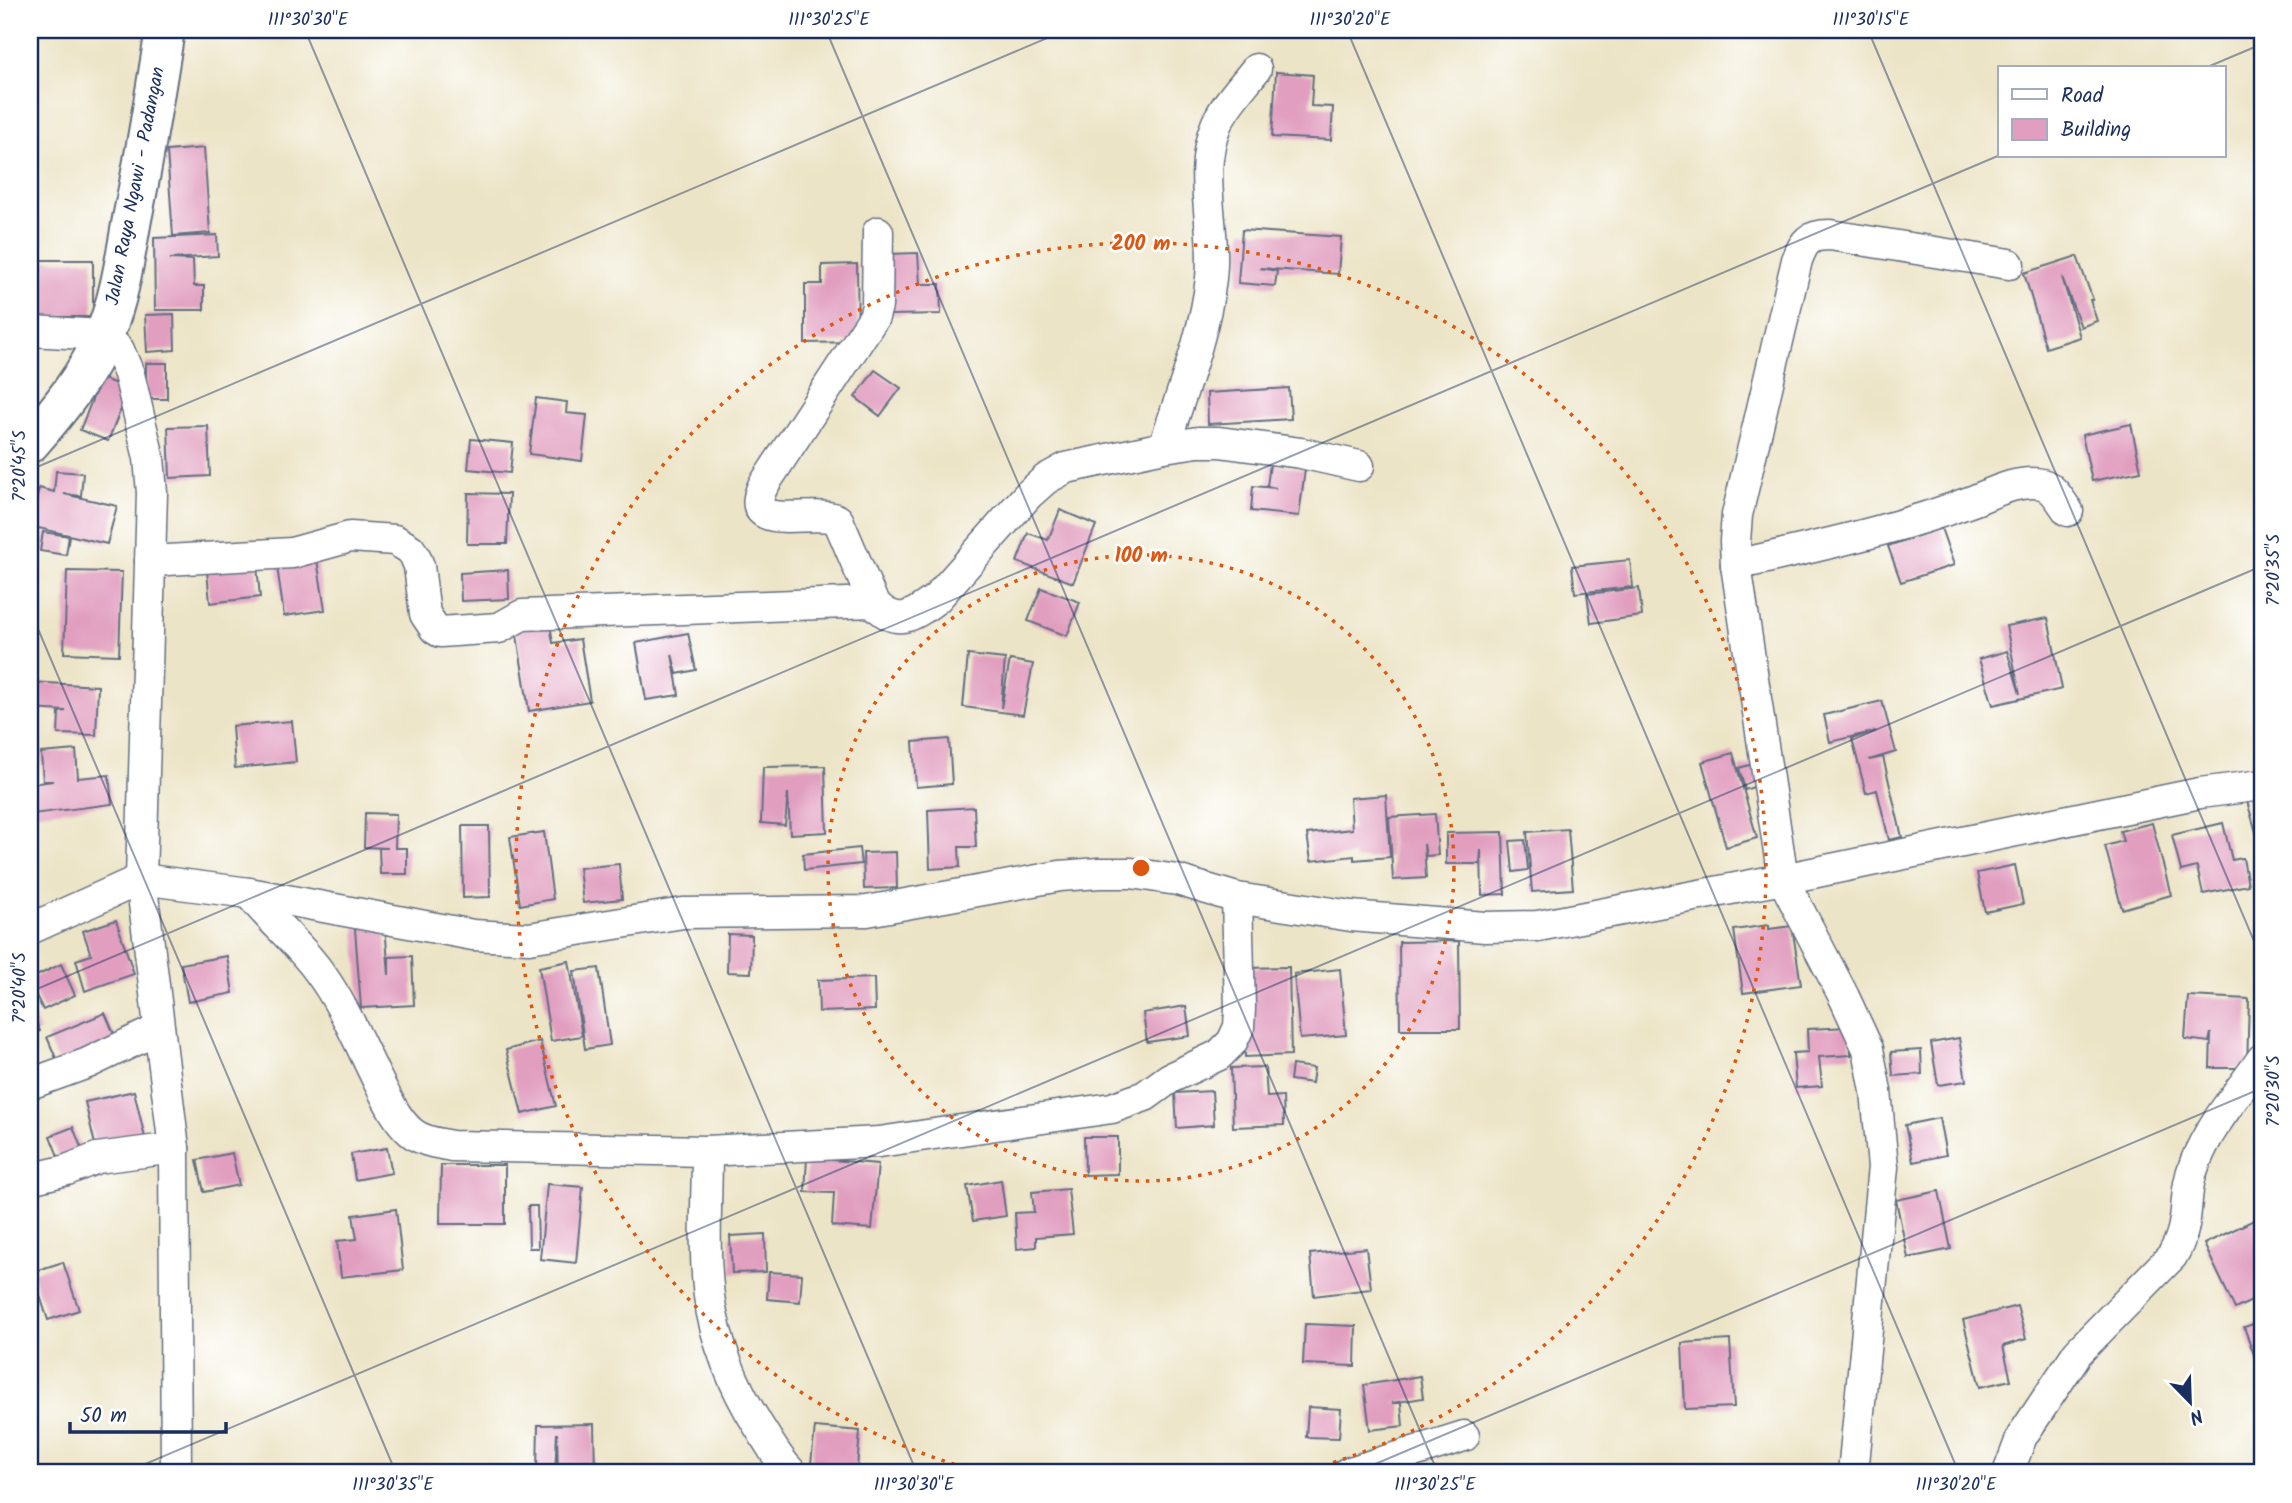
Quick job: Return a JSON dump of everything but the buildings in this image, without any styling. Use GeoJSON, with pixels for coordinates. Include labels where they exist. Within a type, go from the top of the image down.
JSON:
{"type":"FeatureCollection","features":[{"type":"Feature","properties":{"kind":"highway","name":"Jalan Raya Ngawi - Padangan"},"geometry":{"type":"LineString","coordinates":[[30,443],[56,414],[104,335],[123,279],[165,30]]}},
{"type":"Feature","properties":{"kind":"street"},"geometry":{"type":"LineString","coordinates":[[1164,447],[1205,313],[1211,280],[1213,254],[1207,170],[1210,145],[1226,107],[1256,69]]}},
{"type":"Feature","properties":{"kind":"street"},"geometry":{"type":"LineString","coordinates":[[878,232],[877,306],[874,317],[763,486],[759,500],[765,515],[820,515],[838,520],[873,602],[883,613],[895,618],[909,617],[937,598],[1028,495],[1046,479],[1066,468],[1198,442],[1242,444],[1359,466]]}},
{"type":"Feature","properties":{"kind":"street"},"geometry":{"type":"LineString","coordinates":[[1853,1473],[1883,1167],[1877,1091],[1868,1049],[1783,879],[1736,565],[1737,515],[1797,260],[1801,247],[1808,239],[1818,235],[1830,235],[2010,264]]}},
{"type":"Feature","properties":{"kind":"street"},"geometry":{"type":"LineString","coordinates":[[30,331],[104,335],[113,342],[125,363],[149,458],[152,493],[141,879],[174,1148],[176,1473]]}},
{"type":"Feature","properties":{"kind":"street"},"geometry":{"type":"LineString","coordinates":[[1736,565],[1903,526],[2019,485],[2044,484],[2068,510]]}},
{"type":"Feature","properties":{"kind":"street"},"geometry":{"type":"LineString","coordinates":[[150,561],[292,553],[350,537],[395,540],[410,549],[415,556],[419,566],[425,614],[429,624],[440,632],[499,628],[522,615],[873,602]]}},
{"type":"Feature","properties":{"kind":"street"},"geometry":{"type":"LineString","coordinates":[[30,929],[141,879],[249,893],[473,935],[529,938],[683,913],[867,911],[1060,876],[1099,873],[1130,873],[1177,880],[1237,898],[1351,916],[1512,928],[1538,926],[1783,879],[2200,793],[2262,785]]}},
{"type":"Feature","properties":{"kind":"street"},"geometry":{"type":"LineString","coordinates":[[249,893],[267,917],[293,940],[318,971],[392,1107],[413,1133],[428,1141],[452,1146],[707,1151],[879,1142],[1112,1108],[1145,1096],[1170,1078],[1219,1055],[1232,1042],[1239,1027],[1237,898]]}},
{"type":"Feature","properties":{"kind":"street"},"geometry":{"type":"LineString","coordinates":[[30,1084],[88,1063],[159,1029]]}},
{"type":"Feature","properties":{"kind":"street"},"geometry":{"type":"LineString","coordinates":[[2008,1473],[2022,1436],[2078,1352],[2172,1256],[2181,1241],[2186,1221],[2187,1196],[2194,1165],[2212,1129],[2262,1059]]}},
{"type":"Feature","properties":{"kind":"street"},"geometry":{"type":"LineString","coordinates":[[30,1179],[67,1170],[97,1158],[174,1148]]}},
{"type":"Feature","properties":{"kind":"street"},"geometry":{"type":"LineString","coordinates":[[707,1151],[707,1265],[716,1326],[727,1363],[743,1401],[782,1463],[792,1473]]}},
{"type":"Feature","properties":{"kind":"street"},"geometry":{"type":"LineString","coordinates":[[1346,1473],[1464,1436]]}}]}
